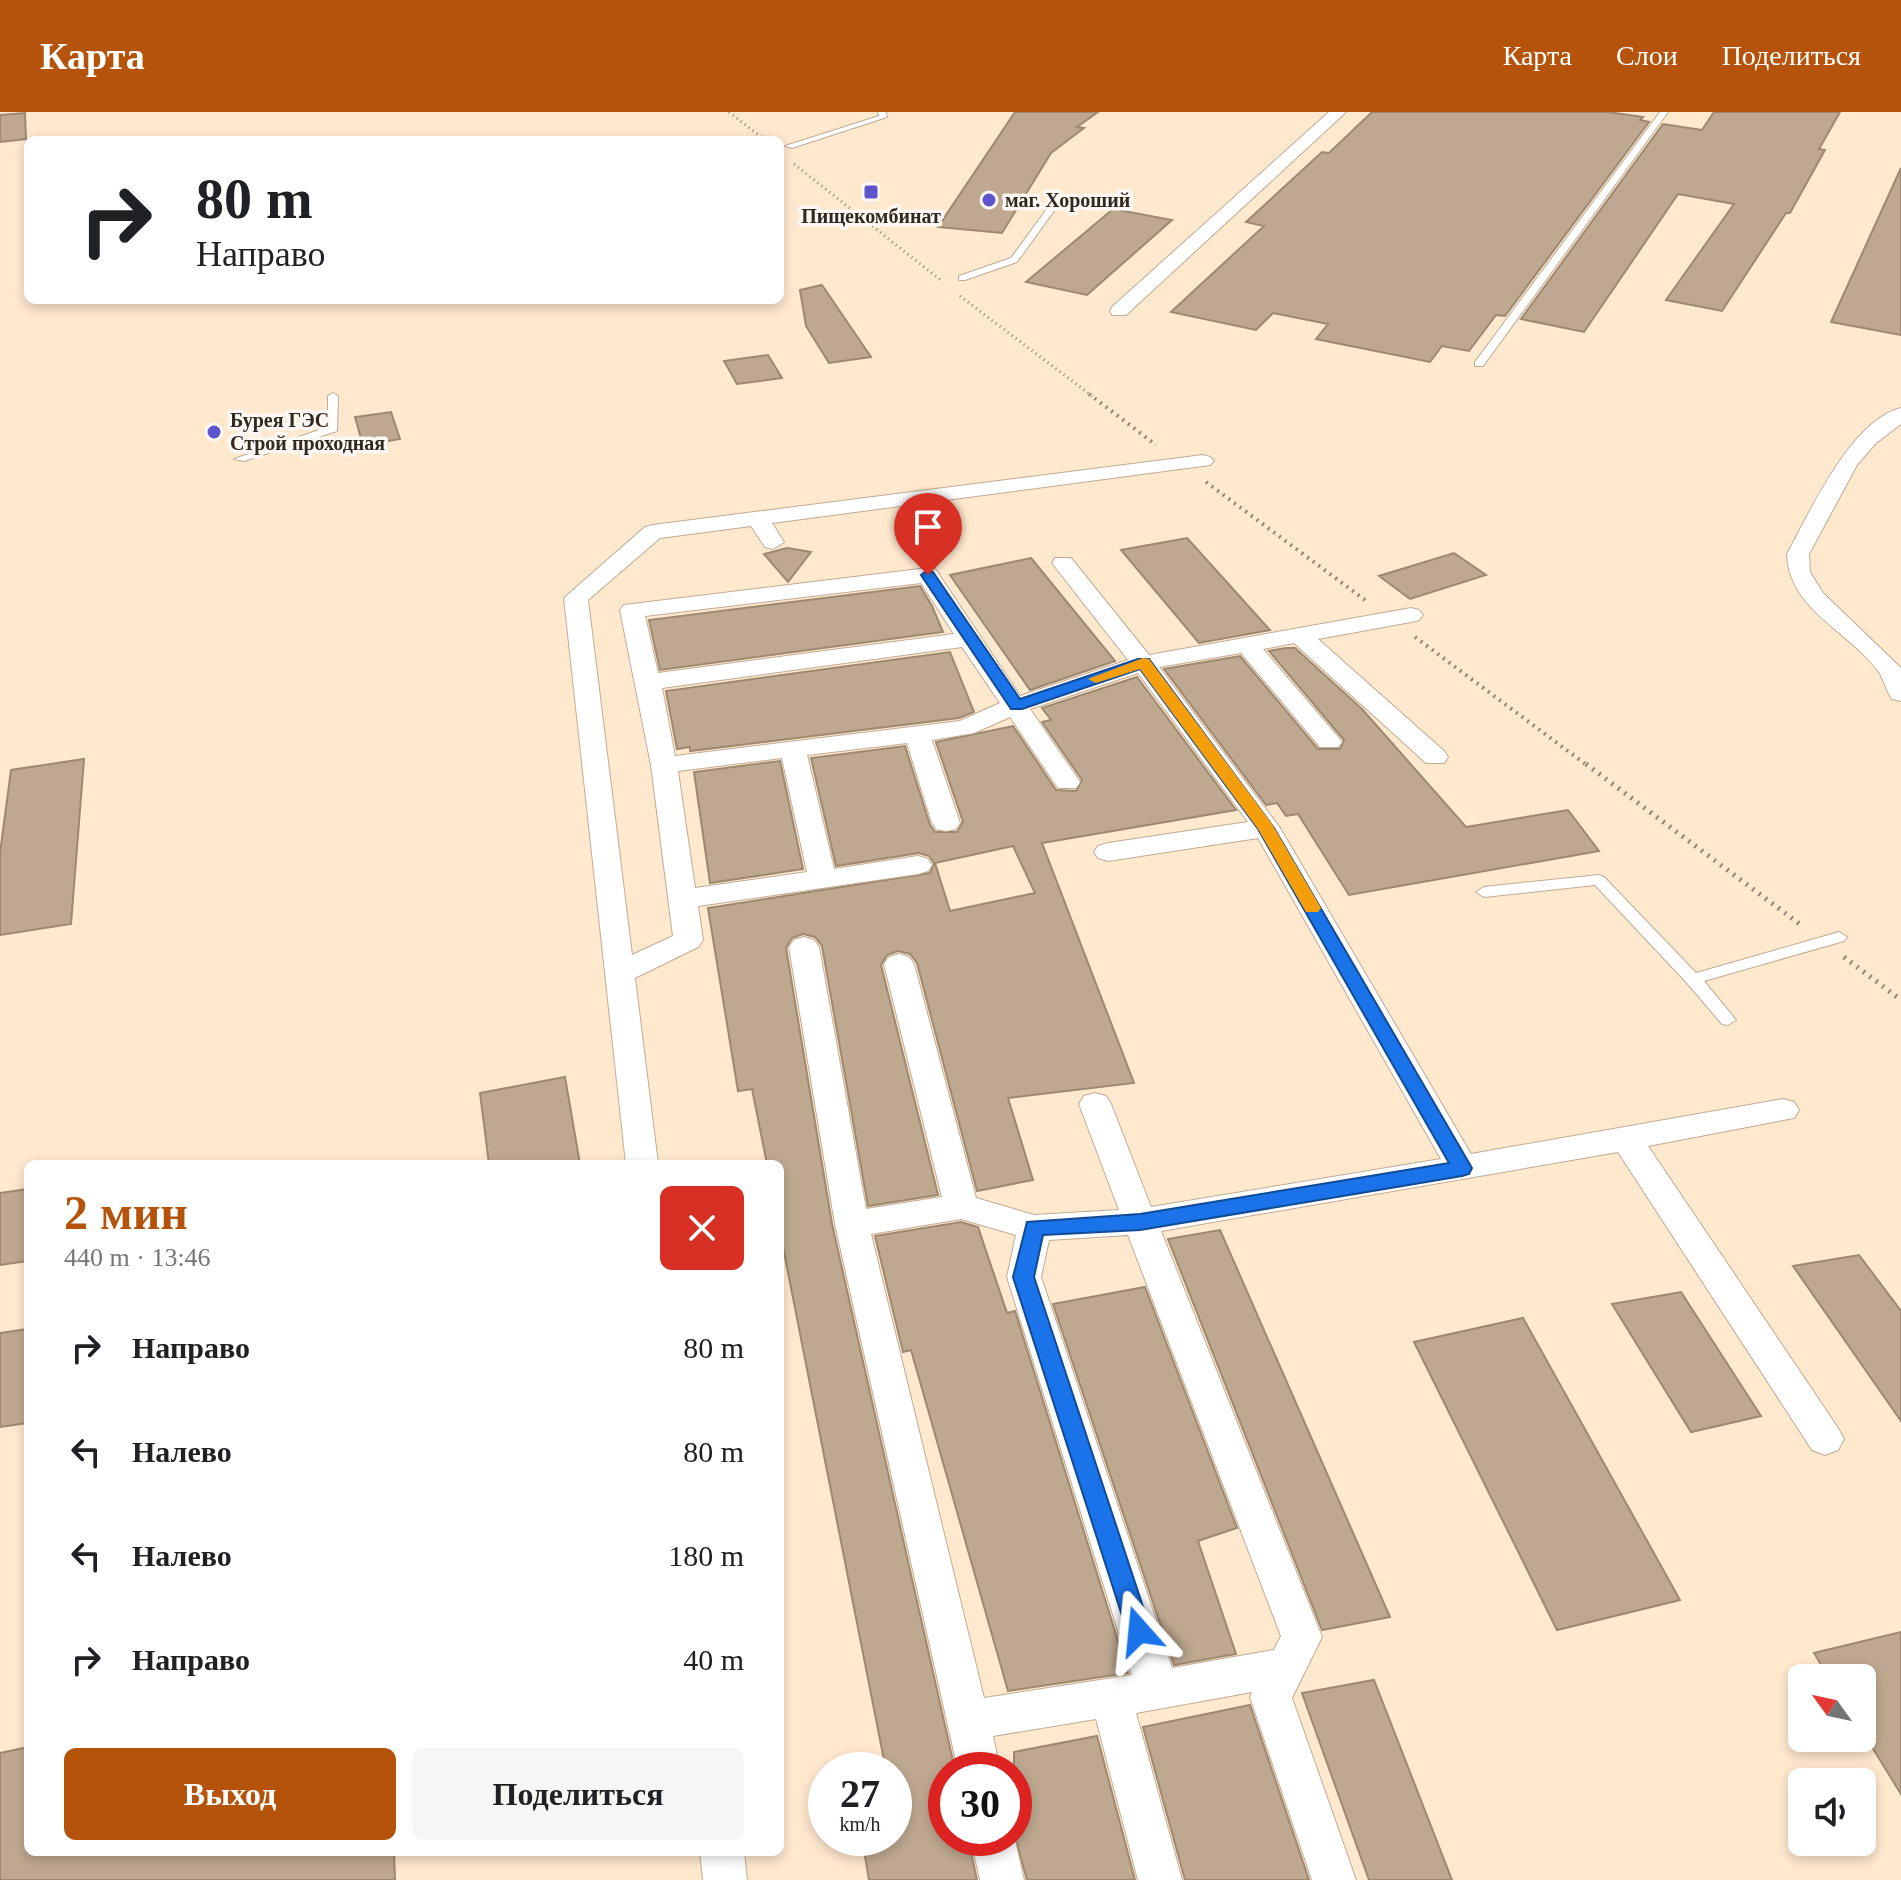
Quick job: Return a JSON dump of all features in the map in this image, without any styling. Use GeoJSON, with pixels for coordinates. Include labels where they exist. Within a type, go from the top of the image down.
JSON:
{"type":"FeatureCollection","features":[{"type":"Feature","properties":{"kind":"street"},"geometry":{"type":"LineString","coordinates":[[1119,311],[1338,112]]}},
{"type":"Feature","properties":{"kind":"street"},"geometry":{"type":"LineString","coordinates":[[1901,414],[1868,440],[1848,463],[1798,554],[1799,572],[1813,597],[1889,668],[1901,694]]}},
{"type":"Feature","properties":{"kind":"street"},"geometry":{"type":"LineString","coordinates":[[642,1160],[576,598],[653,532],[1192,462]]}},
{"type":"Feature","properties":{"kind":"street"},"geometry":{"type":"LineString","coordinates":[[757,518],[773,542]]}},
{"type":"Feature","properties":{"kind":"street"},"geometry":{"type":"LineString","coordinates":[[1063,563],[1143,663],[1266,828],[1462,1168]]}},
{"type":"Feature","properties":{"kind":"street"},"geometry":{"type":"LineString","coordinates":[[620,973],[688,940],[664,765],[632,610],[928,575],[1067,782]]}},
{"type":"Feature","properties":{"kind":"street"},"geometry":{"type":"LineString","coordinates":[[664,765],[965,728],[1017,705],[1143,663],[1401,617]]}},
{"type":"Feature","properties":{"kind":"street"},"geometry":{"type":"LineString","coordinates":[[1299,635],[1435,757]]}},
{"type":"Feature","properties":{"kind":"street"},"geometry":{"type":"LineString","coordinates":[[648,682],[969,639]]}},
{"type":"Feature","properties":{"kind":"street"},"geometry":{"type":"LineString","coordinates":[[1246,644],[1329,742]]}},
{"type":"Feature","properties":{"kind":"street"},"geometry":{"type":"LineString","coordinates":[[917,734],[946,823]]}},
{"type":"Feature","properties":{"kind":"street"},"geometry":{"type":"LineString","coordinates":[[793,749],[822,879]]}},
{"type":"Feature","properties":{"kind":"street"},"geometry":{"type":"LineString","coordinates":[[1108,852],[1266,828]]}},
{"type":"Feature","properties":{"kind":"street"},"geometry":{"type":"LineString","coordinates":[[683,899],[918,865]]}},
{"type":"Feature","properties":{"kind":"street"},"geometry":{"type":"LineString","coordinates":[[804,947],[852,1224],[975,1752]]}},
{"type":"Feature","properties":{"kind":"street"},"geometry":{"type":"LineString","coordinates":[[899,964],[961,1206]]}},
{"type":"Feature","properties":{"kind":"street"},"geometry":{"type":"LineString","coordinates":[[1095,1104],[1302,1637],[1271,1697],[1334,1880]]}},
{"type":"Feature","properties":{"kind":"street"},"geometry":{"type":"LineString","coordinates":[[852,1224],[961,1206],[1034,1228],[1140,1222],[1783,1110]]}},
{"type":"Feature","properties":{"kind":"street"},"geometry":{"type":"LineString","coordinates":[[1626,1138],[1825,1439]]}},
{"type":"Feature","properties":{"kind":"street"},"geometry":{"type":"LineString","coordinates":[[1034,1228],[1024,1277],[1158,1690]]}},
{"type":"Feature","properties":{"kind":"street"},"geometry":{"type":"LineString","coordinates":[[968,1720],[1286,1667]]}},
{"type":"Feature","properties":{"kind":"street"},"geometry":{"type":"LineString","coordinates":[[1111,1697],[1160,1880]]}},
{"type":"Feature","properties":{"kind":"street"},"geometry":{"type":"LineString","coordinates":[[722,1856],[725,1880]]}},
{"type":"Feature","properties":{"kind":"street"},"geometry":{"type":"LineString","coordinates":[[997,1856],[1002,1880]]}},
{"type":"Feature","properties":{"kind":"lane"},"geometry":{"type":"LineString","coordinates":[[789,146],[883,117],[882,112]]}},
{"type":"Feature","properties":{"kind":"lane"},"geometry":{"type":"LineString","coordinates":[[1479,364],[1664,112]]}},
{"type":"Feature","properties":{"kind":"lane"},"geometry":{"type":"LineString","coordinates":[[962,278],[1014,260],[1055,204]]}},
{"type":"Feature","properties":{"kind":"lane"},"geometry":{"type":"LineString","coordinates":[[240,459],[333,429],[333,396]]}},
{"type":"Feature","properties":{"kind":"lane"},"geometry":{"type":"LineString","coordinates":[[1484,892],[1599,880],[1728,1020]]}},
{"type":"Feature","properties":{"kind":"lane"},"geometry":{"type":"LineString","coordinates":[[1693,979],[1831,940]]}},
{"type":"Feature","properties":{"kind":"path"},"geometry":{"type":"LineString","coordinates":[[729,112],[760,136]]}},
{"type":"Feature","properties":{"kind":"path"},"geometry":{"type":"LineString","coordinates":[[790,161],[947,286]]}},
{"type":"Feature","properties":{"kind":"path"},"geometry":{"type":"LineString","coordinates":[[959,296],[1192,462],[1401,617],[1831,940],[1901,1000]]}},
{"type":"Feature","properties":{"kind":"building"},"geometry":{"type":"Polygon","coordinates":[[[1015,112],[1098,112],[1077,127],[1084,128],[1051,153],[1002,233],[938,227],[1015,112]]]}},
{"type":"Feature","properties":{"kind":"building"},"geometry":{"type":"Polygon","coordinates":[[[1372,112],[1608,112],[1643,117],[1640,120],[1649,122],[1505,316],[1496,315],[1469,351],[1442,346],[1430,362],[1316,339],[1328,324],[1273,313],[1256,330],[1171,312],[1264,226],[1246,222],[1322,152],[1329,153],[1372,112]]]}},
{"type":"Feature","properties":{"kind":"building"},"geometry":{"type":"Polygon","coordinates":[[[1714,112],[1840,112],[1819,149],[1825,150],[1790,213],[1786,213],[1722,311],[1666,300],[1734,204],[1678,194],[1584,332],[1521,319],[1663,124],[1702,130],[1714,112]]]}},
{"type":"Feature","properties":{"kind":"building"},"geometry":{"type":"Polygon","coordinates":[[[25,113],[24,139],[0,142],[0,115],[25,113]]]}},
{"type":"Feature","properties":{"kind":"building"},"geometry":{"type":"Polygon","coordinates":[[[1901,168],[1901,335],[1831,322],[1901,168]]]}},
{"type":"Feature","properties":{"kind":"building"},"geometry":{"type":"Polygon","coordinates":[[[1113,209],[1172,220],[1087,295],[1026,282],[1113,209]]]}},
{"type":"Feature","properties":{"kind":"building"},"geometry":{"type":"Polygon","coordinates":[[[822,285],[871,357],[829,363],[806,326],[800,290],[822,285]]]}},
{"type":"Feature","properties":{"kind":"building"},"geometry":{"type":"Polygon","coordinates":[[[768,355],[782,378],[737,384],[724,361],[768,355]]]}},
{"type":"Feature","properties":{"kind":"building"},"geometry":{"type":"Polygon","coordinates":[[[391,412],[400,439],[363,445],[355,417],[391,412]]]}},
{"type":"Feature","properties":{"kind":"building"},"geometry":{"type":"Polygon","coordinates":[[[1187,538],[1270,630],[1199,643],[1121,550],[1187,538]]]}},
{"type":"Feature","properties":{"kind":"building"},"geometry":{"type":"Polygon","coordinates":[[[787,548],[811,552],[788,582],[764,554],[787,548]]]}},
{"type":"Feature","properties":{"kind":"building"},"geometry":{"type":"Polygon","coordinates":[[[1454,553],[1486,575],[1410,599],[1379,576],[1454,553]]]}},
{"type":"Feature","properties":{"kind":"building"},"geometry":{"type":"Polygon","coordinates":[[[1031,558],[1115,661],[1030,690],[950,575],[1031,558]]]}},
{"type":"Feature","properties":{"kind":"building"},"geometry":{"type":"Polygon","coordinates":[[[920,586],[943,632],[660,670],[649,620],[920,586]]]}},
{"type":"Feature","properties":{"kind":"building"},"geometry":{"type":"Polygon","coordinates":[[[1295,648],[1362,709],[1466,827],[1568,810],[1599,851],[1349,895],[1298,814],[1286,816],[1277,803],[1266,805],[1164,669],[1240,656],[1318,749],[1340,749],[1344,740],[1269,651],[1295,648]]]}},
{"type":"Feature","properties":{"kind":"building"},"geometry":{"type":"Polygon","coordinates":[[[950,652],[974,712],[959,718],[690,751],[690,747],[677,749],[666,691],[950,652]]]}},
{"type":"Feature","properties":{"kind":"building"},"geometry":{"type":"Polygon","coordinates":[[[1137,677],[1236,810],[1042,843],[1134,1083],[1008,1098],[1033,1180],[977,1191],[917,963],[910,954],[898,951],[887,955],[881,965],[938,1195],[868,1206],[822,946],[815,937],[803,934],[792,938],[786,948],[832,1224],[951,1752],[928,1752],[928,1856],[972,1856],[977,1880],[869,1880],[865,1856],[912,1856],[912,1752],[882,1752],[784,1252],[784,1160],[766,1160],[752,1089],[738,1091],[708,908],[930,873],[934,863],[929,856],[919,853],[836,866],[811,758],[905,746],[930,825],[935,832],[957,832],[963,822],[936,742],[1013,726],[1056,790],[1076,791],[1082,780],[1042,722],[1051,720],[1042,708],[1137,677]],[[1013,846],[935,863],[950,911],[1035,893],[1013,846]]]}},
{"type":"Feature","properties":{"kind":"building"},"geometry":{"type":"Polygon","coordinates":[[[84,759],[71,924],[0,935],[0,853],[11,770],[84,759]]]}},
{"type":"Feature","properties":{"kind":"building"},"geometry":{"type":"Polygon","coordinates":[[[780,761],[803,869],[710,883],[694,772],[780,761]]]}},
{"type":"Feature","properties":{"kind":"building"},"geometry":{"type":"Polygon","coordinates":[[[565,1077],[579,1160],[488,1160],[480,1093],[565,1077]]]}},
{"type":"Feature","properties":{"kind":"building"},"geometry":{"type":"Polygon","coordinates":[[[24,1190],[24,1262],[0,1265],[0,1193],[24,1190]]]}},
{"type":"Feature","properties":{"kind":"building"},"geometry":{"type":"Polygon","coordinates":[[[961,1222],[978,1227],[1007,1313],[1015,1311],[1128,1673],[1008,1691],[911,1350],[903,1352],[875,1236],[961,1222]]]}},
{"type":"Feature","properties":{"kind":"building"},"geometry":{"type":"Polygon","coordinates":[[[1220,1230],[1390,1617],[1322,1630],[1168,1239],[1220,1230]]]}},
{"type":"Feature","properties":{"kind":"building"},"geometry":{"type":"Polygon","coordinates":[[[1859,1255],[1901,1311],[1901,1421],[1793,1266],[1859,1255]]]}},
{"type":"Feature","properties":{"kind":"building"},"geometry":{"type":"Polygon","coordinates":[[[1145,1287],[1237,1528],[1198,1541],[1236,1654],[1174,1665],[1053,1304],[1145,1287]]]}},
{"type":"Feature","properties":{"kind":"building"},"geometry":{"type":"Polygon","coordinates":[[[1681,1292],[1761,1416],[1691,1432],[1612,1304],[1681,1292]]]}},
{"type":"Feature","properties":{"kind":"building"},"geometry":{"type":"Polygon","coordinates":[[[1523,1318],[1680,1600],[1557,1630],[1414,1342],[1523,1318]]]}},
{"type":"Feature","properties":{"kind":"building"},"geometry":{"type":"Polygon","coordinates":[[[24,1330],[24,1424],[0,1427],[0,1333],[24,1330]]]}},
{"type":"Feature","properties":{"kind":"building"},"geometry":{"type":"Polygon","coordinates":[[[1901,1632],[1901,1794],[1875,1752],[1876,1664],[1821,1664],[1814,1653],[1901,1632]]]}},
{"type":"Feature","properties":{"kind":"building"},"geometry":{"type":"Polygon","coordinates":[[[1374,1680],[1452,1880],[1369,1880],[1302,1693],[1374,1680]]]}},
{"type":"Feature","properties":{"kind":"building"},"geometry":{"type":"Polygon","coordinates":[[[1250,1705],[1309,1880],[1185,1880],[1143,1727],[1250,1705]]]}},
{"type":"Feature","properties":{"kind":"building"},"geometry":{"type":"Polygon","coordinates":[[[1097,1736],[1135,1880],[1027,1880],[1020,1856],[1032,1856],[1032,1752],[1014,1752],[1097,1736]]]}},
{"type":"Feature","properties":{"kind":"building"},"geometry":{"type":"Polygon","coordinates":[[[24,1748],[24,1856],[394,1856],[395,1880],[0,1880],[0,1753],[24,1748]]]}},
{"type":"Feature","properties":{"kind":"slow traffic"},"geometry":{"type":"LineString","coordinates":[[1096,679],[1143,663],[1266,828],[1312,908]]}},
{"type":"Feature","properties":{"kind":"place","name":"Пищекомбинат"},"geometry":{"type":"Point","coordinates":[871,192]}},
{"type":"Feature","properties":{"kind":"place","name":"маг. Хороший"},"geometry":{"type":"Point","coordinates":[989,200]}},
{"type":"Feature","properties":{"kind":"place","name":"Бурея ГЭС Строй проходная"},"geometry":{"type":"Point","coordinates":[214,432]}},
{"type":"Feature","properties":{"kind":"route"},"geometry":{"type":"LineString","coordinates":[[928,575],[1017,705],[1143,663],[1266,828],[1462,1168],[1140,1222],[1034,1228],[1024,1277],[1139,1631]]}}]}
